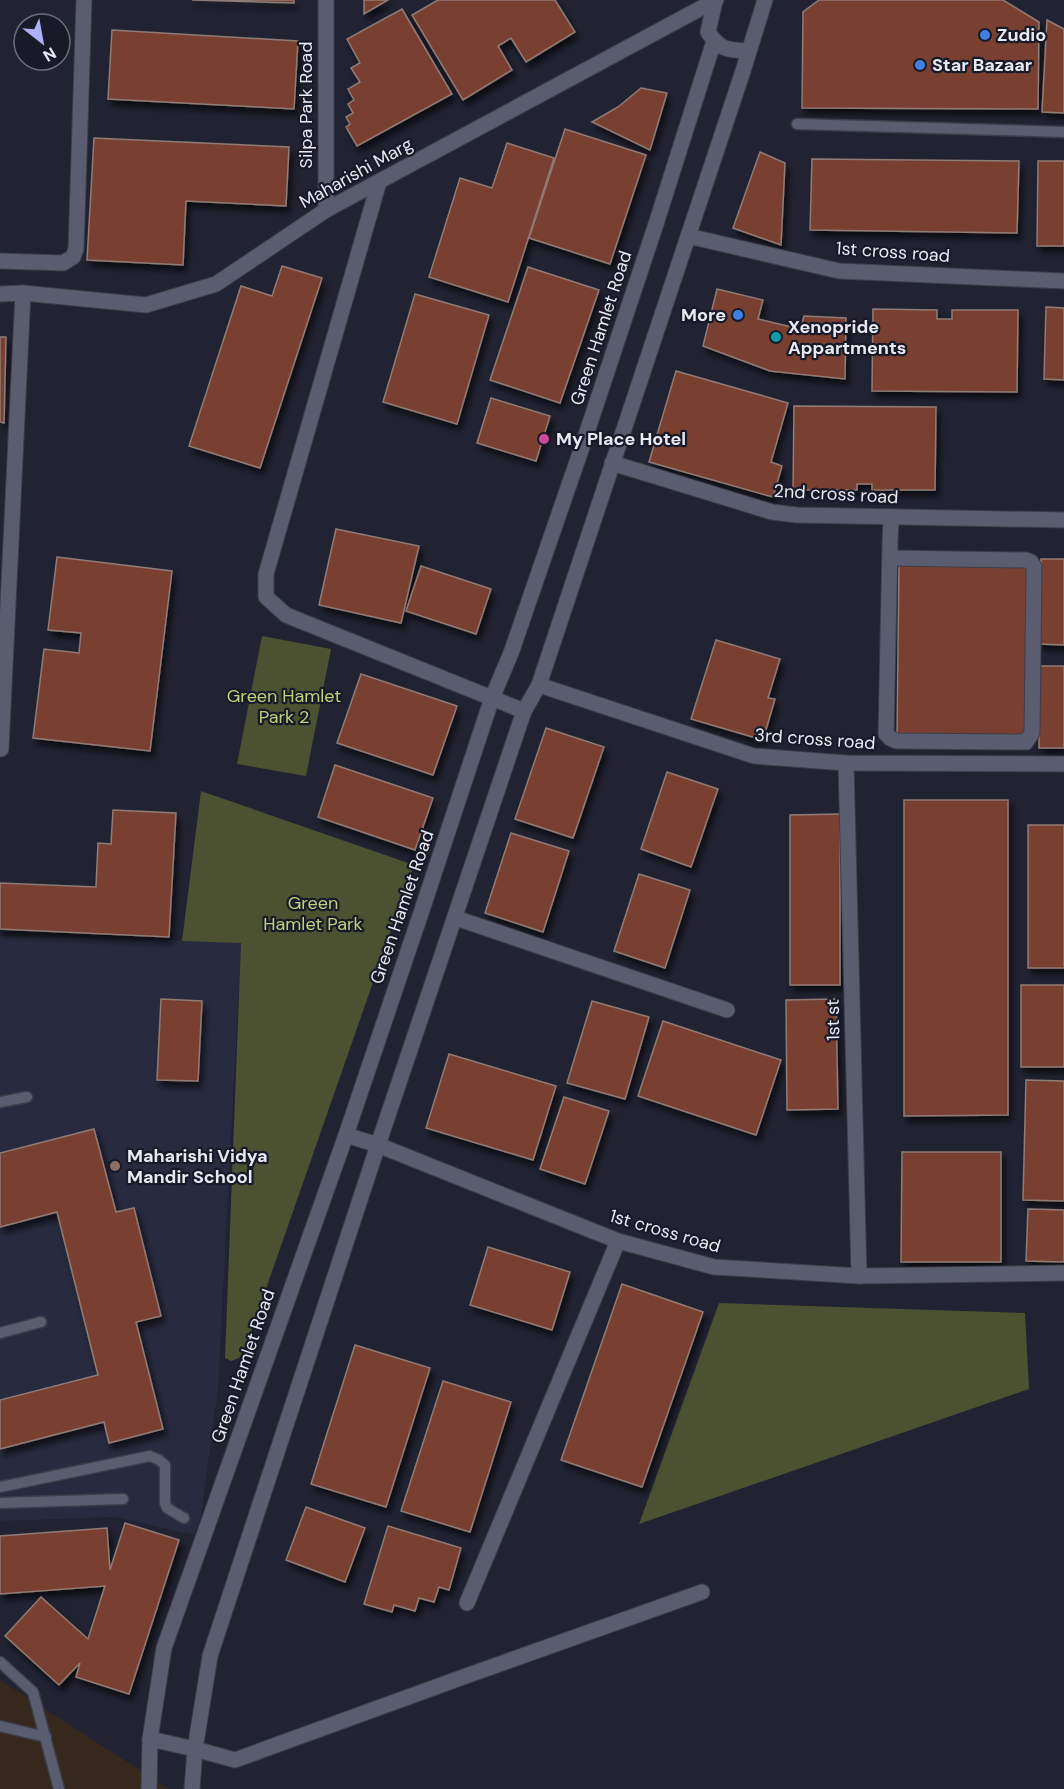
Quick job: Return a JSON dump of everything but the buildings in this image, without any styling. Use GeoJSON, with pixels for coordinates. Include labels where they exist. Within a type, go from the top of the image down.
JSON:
{"type":"FeatureCollection","features":[{"type":"Feature","properties":{"kind":"street"},"geometry":{"type":"LineString","coordinates":[[0,261],[63,262],[74,257],[84,0]]}},
{"type":"Feature","properties":{"kind":"street","name":"Silpa Park Road"},"geometry":{"type":"LineString","coordinates":[[326,0],[326,210]]}},
{"type":"Feature","properties":{"kind":"street"},"geometry":{"type":"LineString","coordinates":[[192,1789],[195,1749],[210,1656],[524,711],[539,685],[765,0]]}},
{"type":"Feature","properties":{"kind":"street","name":"Maharishi Marg"},"geometry":{"type":"LineString","coordinates":[[0,294],[23,293],[146,305],[216,284],[326,210],[715,1]]}},
{"type":"Feature","properties":{"kind":"street","name":"Green Hamlet Road"},"geometry":{"type":"LineString","coordinates":[[149,1789],[150,1739],[164,1648],[346,1135],[492,698],[511,653],[580,453],[656,224],[711,37],[715,1]]}},
{"type":"Feature","properties":{"kind":"street"},"geometry":{"type":"LineString","coordinates":[[711,37],[725,49],[748,51]]}},
{"type":"Feature","properties":{"kind":"street"},"geometry":{"type":"LineString","coordinates":[[379,182],[266,574],[266,597],[286,615],[524,711]]}},
{"type":"Feature","properties":{"kind":"street","name":"1st cross road"},"geometry":{"type":"LineString","coordinates":[[688,236],[839,271],[1064,280]]}},
{"type":"Feature","properties":{"kind":"street"},"geometry":{"type":"LineString","coordinates":[[1,749],[23,293]]}},
{"type":"Feature","properties":{"kind":"street","name":"2nd cross road"},"geometry":{"type":"LineString","coordinates":[[612,464],[772,512],[797,515],[1064,520]]}},
{"type":"Feature","properties":{"kind":"street"},"geometry":{"type":"LineString","coordinates":[[890,558],[1026,560],[1031,562],[1034,567],[1032,733],[1026,742],[896,741],[886,734],[890,558],[891,517]]}},
{"type":"Feature","properties":{"kind":"street","name":"3rd cross road"},"geometry":{"type":"LineString","coordinates":[[539,685],[754,756],[846,763],[1064,764]]}},
{"type":"Feature","properties":{"kind":"street","name":"1st st"},"geometry":{"type":"LineString","coordinates":[[846,763],[859,1276]]}},
{"type":"Feature","properties":{"kind":"street"},"geometry":{"type":"LineString","coordinates":[[456,918],[727,1010]]}},
{"type":"Feature","properties":{"kind":"street","name":"1st cross road"},"geometry":{"type":"LineString","coordinates":[[346,1135],[378,1145],[618,1241],[714,1267],[859,1276],[1064,1273]]}},
{"type":"Feature","properties":{"kind":"street"},"geometry":{"type":"LineString","coordinates":[[467,1603],[618,1241]]}},
{"type":"Feature","properties":{"kind":"street"},"geometry":{"type":"LineString","coordinates":[[150,1739],[235,1760],[702,1592]]}},
{"type":"Feature","properties":{"kind":"lane"},"geometry":{"type":"LineString","coordinates":[[797,124],[1064,132]]}},
{"type":"Feature","properties":{"kind":"lane"},"geometry":{"type":"LineString","coordinates":[[0,1102],[27,1097]]}},
{"type":"Feature","properties":{"kind":"lane"},"geometry":{"type":"LineString","coordinates":[[0,1333],[41,1322]]}},
{"type":"Feature","properties":{"kind":"lane"},"geometry":{"type":"LineString","coordinates":[[0,1486],[150,1456],[165,1465],[167,1508],[184,1518]]}},
{"type":"Feature","properties":{"kind":"lane"},"geometry":{"type":"LineString","coordinates":[[0,1503],[123,1499]]}},
{"type":"Feature","properties":{"kind":"lane"},"geometry":{"type":"LineString","coordinates":[[0,1662],[33,1692],[59,1789]]}},
{"type":"Feature","properties":{"kind":"lane"},"geometry":{"type":"LineString","coordinates":[[0,1726],[46,1737]]}},
{"type":"Feature","properties":{"kind":"shaded area","name":"Maharishi Vidya Mandir School"},"geometry":{"type":"Polygon","coordinates":[[[0,936],[241,942],[218,1389],[201,1515],[194,1535],[115,1517],[0,1521],[0,936]]]}},
{"type":"Feature","properties":{"kind":"shaded area"},"geometry":{"type":"Polygon","coordinates":[[[0,1680],[169,1789],[0,1789],[0,1680]]]}},
{"type":"Feature","properties":{"kind":"green space","name":"Green Hamlet Park 2"},"geometry":{"type":"Polygon","coordinates":[[[262,636],[331,649],[306,776],[237,764],[262,636]]]}},
{"type":"Feature","properties":{"kind":"green space","name":"Green Hamlet Park"},"geometry":{"type":"Polygon","coordinates":[[[201,791],[414,865],[245,1349],[239,1358],[231,1361],[225,1358],[241,943],[182,941],[201,791]]]}},
{"type":"Feature","properties":{"kind":"green space"},"geometry":{"type":"Polygon","coordinates":[[[719,1303],[1025,1313],[1029,1389],[639,1524],[719,1303]]]}},
{"type":"Feature","properties":{"kind":"place","name":"Zudio"},"geometry":{"type":"Point","coordinates":[985,35]}},
{"type":"Feature","properties":{"kind":"place","name":"Star Bazaar"},"geometry":{"type":"Point","coordinates":[920,65]}},
{"type":"Feature","properties":{"kind":"place","name":"More"},"geometry":{"type":"Point","coordinates":[738,315]}},
{"type":"Feature","properties":{"kind":"place","name":"Xenopride Appartments"},"geometry":{"type":"Point","coordinates":[776,337]}},
{"type":"Feature","properties":{"kind":"place","name":"My Place Hotel"},"geometry":{"type":"Point","coordinates":[544,439]}},
{"type":"Feature","properties":{"kind":"place","name":"Maharishi Vidya Mandir School"},"geometry":{"type":"Point","coordinates":[115,1166]}}]}
